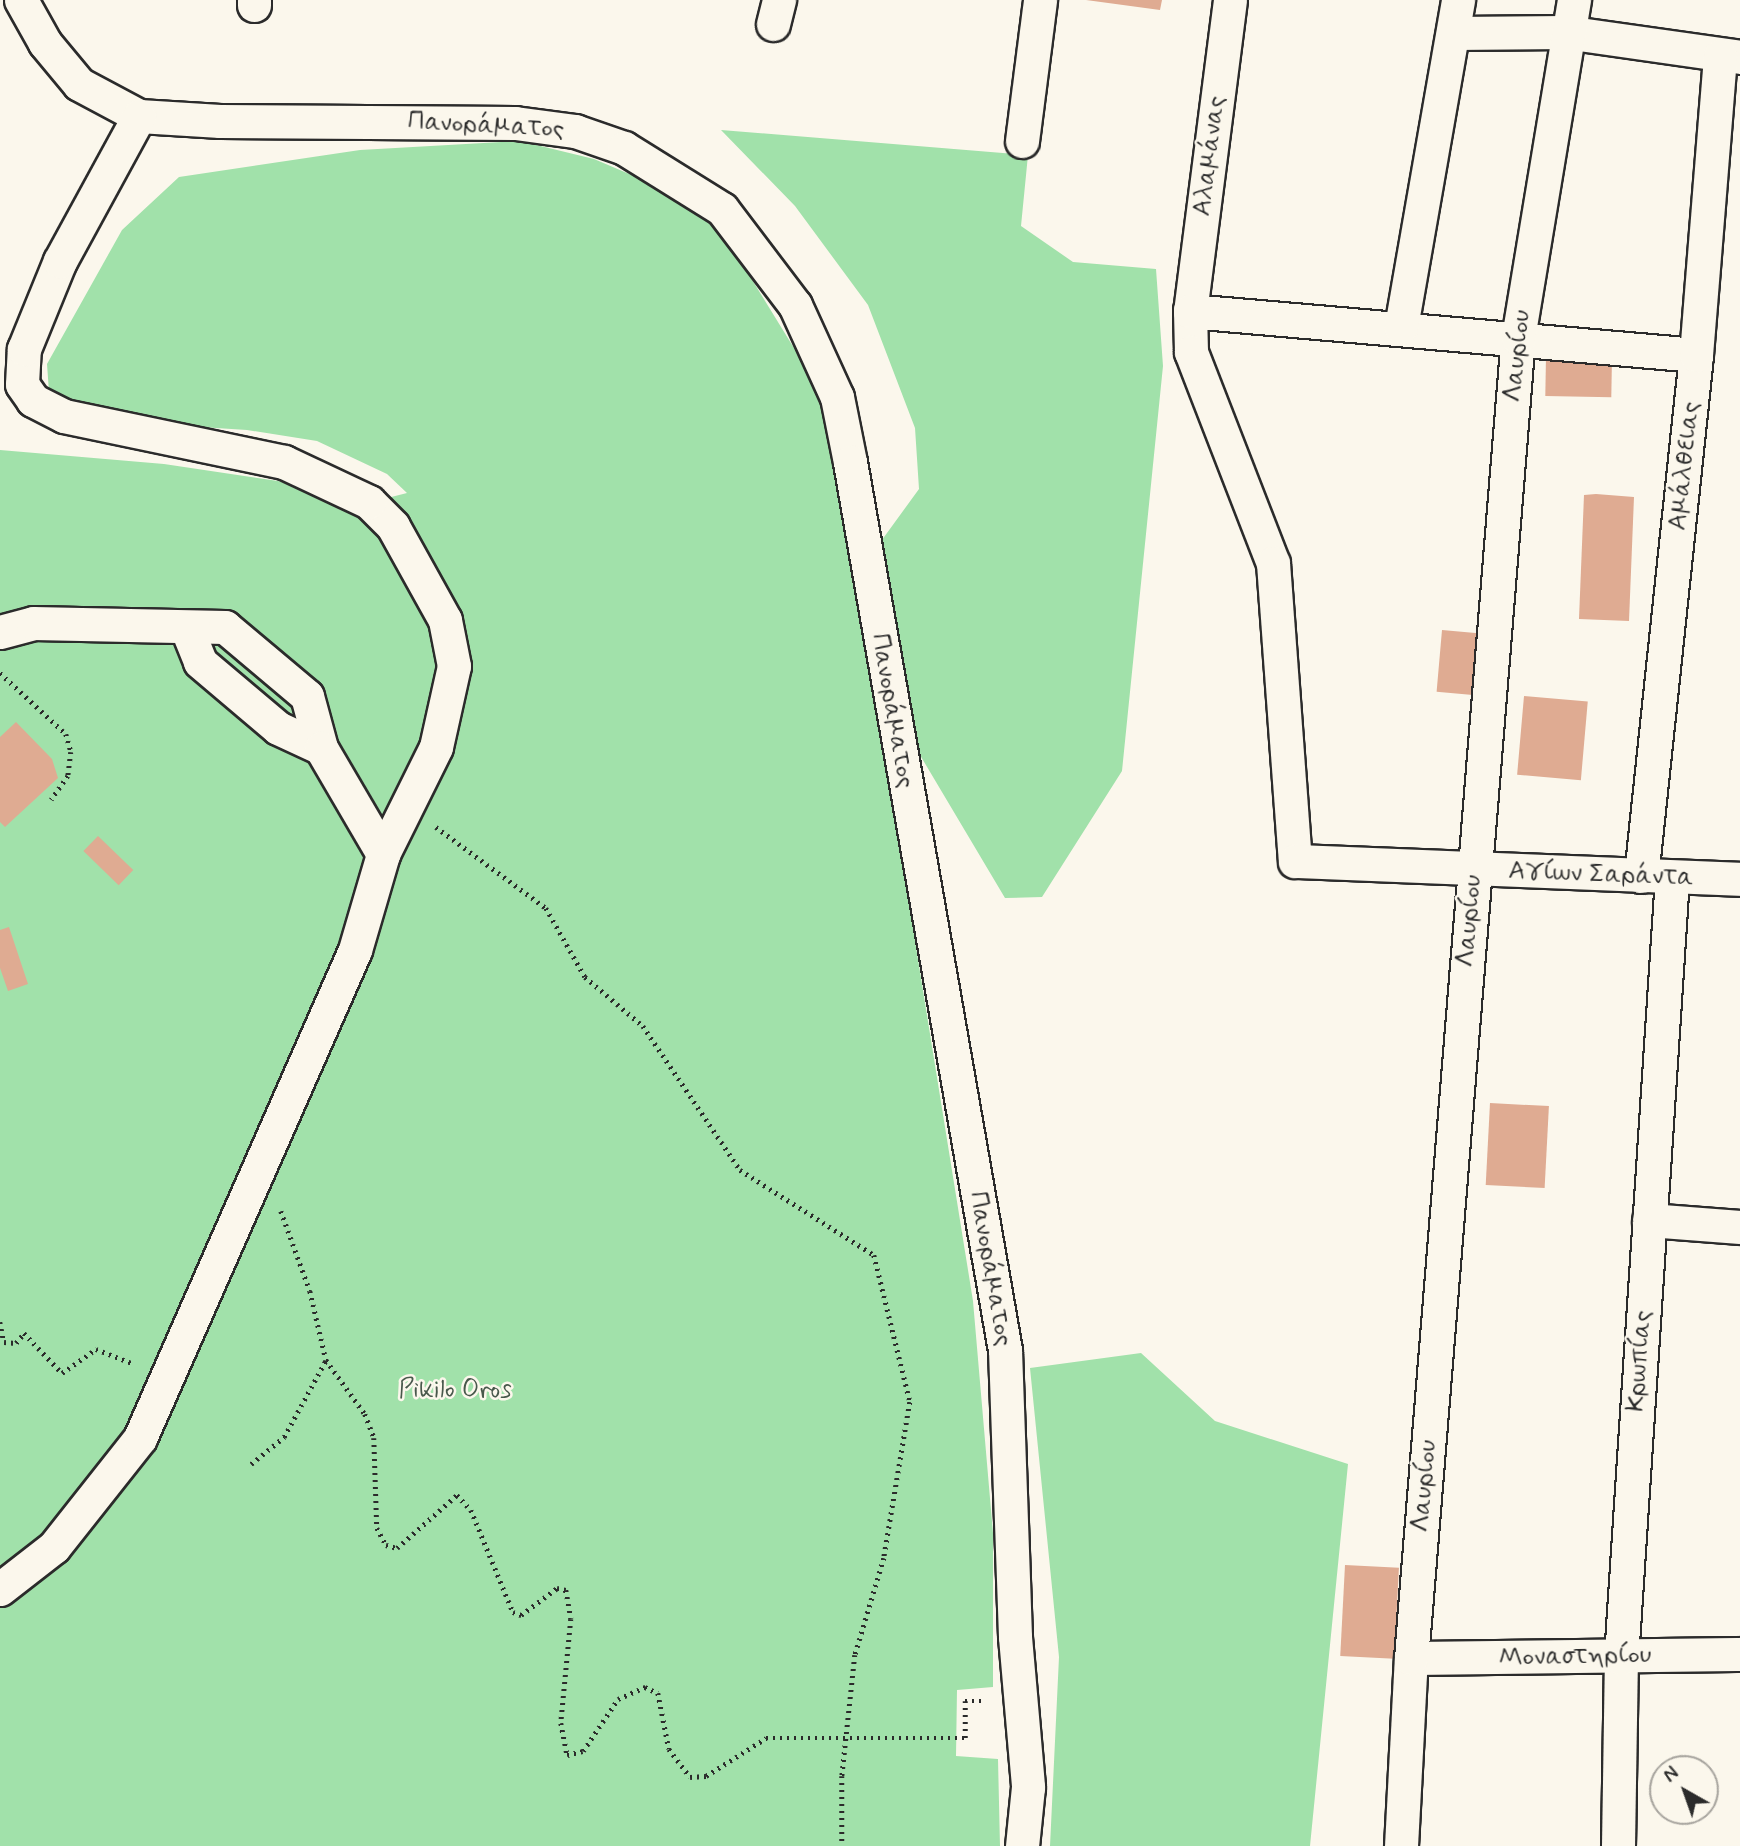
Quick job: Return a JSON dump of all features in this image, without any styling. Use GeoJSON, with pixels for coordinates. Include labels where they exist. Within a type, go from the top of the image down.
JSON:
{"type":"FeatureCollection","features":[{"type":"Feature","properties":{"kind":"street"},"geometry":{"type":"LineString","coordinates":[[0,1588],[54,1547],[140,1438],[163,1379],[355,950],[383,854],[436,747],[454,666],[445,620],[393,526],[369,502],[321,475],[64,416],[33,400],[22,384],[24,349],[60,261],[139,116],[79,84],[45,43],[21,0]]}},
{"type":"Feature","properties":{"kind":"street"},"geometry":{"type":"LineString","coordinates":[[1022,141],[1040,0]]}},
{"type":"Feature","properties":{"kind":"street","name":"Αλαμάνας"},"geometry":{"type":"LineString","coordinates":[[1230,0],[1190,311],[1191,352],[1273,563],[1295,861]]}},
{"type":"Feature","properties":{"kind":"street"},"geometry":{"type":"LineString","coordinates":[[1401,327],[1458,0]]}},
{"type":"Feature","properties":{"kind":"street","name":"Λαυρίου"},"geometry":{"type":"LineString","coordinates":[[1401,1846],[1411,1658],[1518,338],[1565,32],[1574,0]]}},
{"type":"Feature","properties":{"kind":"street"},"geometry":{"type":"LineString","coordinates":[[1454,33],[1565,32],[1730,56]]}},
{"type":"Feature","properties":{"kind":"street","name":"Αμάλθειας"},"geometry":{"type":"LineString","coordinates":[[1656,876],[1696,355],[1730,56]]}},
{"type":"Feature","properties":{"kind":"street","name":"Πανοράματος"},"geometry":{"type":"LineString","coordinates":[[139,116],[220,121],[515,123],[575,131],[624,148],[722,209],[795,305],[837,397],[848,449],[1005,1350],[1020,1699],[1027,1787],[1023,1846]]}},
{"type":"Feature","properties":{"kind":"street"},"geometry":{"type":"LineString","coordinates":[[1190,311],[1401,327],[1696,355]]}},
{"type":"Feature","properties":{"kind":"street"},"geometry":{"type":"LineString","coordinates":[[0,632],[33,622],[187,629],[225,627],[266,656],[307,696],[321,748],[383,854]]}},
{"type":"Feature","properties":{"kind":"street"},"geometry":{"type":"LineString","coordinates":[[187,629],[200,662],[278,728],[321,748]]}},
{"type":"Feature","properties":{"kind":"street","name":"Αγίων Σαράντα"},"geometry":{"type":"LineString","coordinates":[[1295,861],[1474,871],[1740,879]]}},
{"type":"Feature","properties":{"kind":"street","name":"Κρωπίας"},"geometry":{"type":"LineString","coordinates":[[1618,1846],[1621,1658],[1649,1220],[1656,876]]}},
{"type":"Feature","properties":{"kind":"street"},"geometry":{"type":"LineString","coordinates":[[1649,1220],[1740,1227]]}},
{"type":"Feature","properties":{"kind":"street","name":"Μοναστηρίου"},"geometry":{"type":"LineString","coordinates":[[1411,1658],[1621,1658],[1740,1654]]}},
{"type":"Feature","properties":{"kind":"path"},"geometry":{"type":"LineString","coordinates":[[0,673],[66,734],[71,752],[68,776],[51,800]]}},
{"type":"Feature","properties":{"kind":"path"},"geometry":{"type":"LineString","coordinates":[[409,804],[547,908],[585,977],[643,1026],[740,1170],[874,1255],[910,1402],[884,1558],[855,1655],[846,1741],[842,1846]]}},
{"type":"Feature","properties":{"kind":"path"},"geometry":{"type":"LineString","coordinates":[[260,1166],[294,1240],[326,1360],[365,1414],[374,1438],[377,1528],[386,1545],[397,1548],[457,1495],[471,1510],[513,1612],[521,1615],[557,1588],[566,1590],[571,1619],[561,1723],[567,1755],[583,1751],[618,1699],[645,1687],[659,1693],[669,1749],[690,1777],[706,1776],[766,1738],[846,1741],[965,1738],[965,1701],[1020,1699]]}},
{"type":"Feature","properties":{"kind":"path"},"geometry":{"type":"LineString","coordinates":[[0,1322],[4,1342],[16,1343],[24,1333],[62,1373],[96,1349],[108,1349],[163,1379]]}},
{"type":"Feature","properties":{"kind":"path"},"geometry":{"type":"LineString","coordinates":[[251,1464],[284,1437],[326,1360]]}},
{"type":"Feature","properties":{"kind":"green space"},"geometry":{"type":"Polygon","coordinates":[[[721,130],[1028,155],[1021,226],[1073,262],[1156,269],[1163,366],[1122,771],[1042,897],[1005,898],[917,750],[879,544],[919,489],[915,428],[868,305],[795,206],[721,130]]]}},
{"type":"Feature","properties":{"kind":"green space","name":"Pikilo Oros"},"geometry":{"type":"Polygon","coordinates":[[[520,141],[594,159],[667,190],[724,234],[813,379],[836,450],[973,1301],[993,1533],[993,1687],[957,1690],[956,1756],[998,1759],[1000,1846],[0,1846],[0,450],[164,464],[278,481],[325,496],[344,509],[407,493],[387,474],[317,441],[247,430],[138,423],[72,407],[49,392],[47,364],[122,230],[179,177],[360,150],[520,141]]]}},
{"type":"Feature","properties":{"kind":"green space"},"geometry":{"type":"Polygon","coordinates":[[[1141,1353],[1215,1421],[1348,1464],[1310,1846],[1050,1846],[1059,1657],[1030,1368],[1141,1353]]]}},
{"type":"Feature","properties":{"kind":"building"},"geometry":{"type":"Polygon","coordinates":[[[1086,0],[1162,0],[1160,10],[1086,0]]]}},
{"type":"Feature","properties":{"kind":"building"},"geometry":{"type":"Polygon","coordinates":[[[1546,356],[1612,357],[1611,397],[1545,396],[1546,356]]]}},
{"type":"Feature","properties":{"kind":"building"},"geometry":{"type":"Polygon","coordinates":[[[1584,495],[1634,497],[1629,621],[1579,619],[1584,495]]]}},
{"type":"Feature","properties":{"kind":"building"},"geometry":{"type":"Polygon","coordinates":[[[1442,630],[1484,634],[1478,695],[1437,692],[1442,630]]]}},
{"type":"Feature","properties":{"kind":"building"},"geometry":{"type":"Polygon","coordinates":[[[1524,696],[1588,702],[1581,780],[1517,775],[1524,696]]]}},
{"type":"Feature","properties":{"kind":"building"},"geometry":{"type":"Polygon","coordinates":[[[16,722],[52,759],[58,778],[5,827],[0,822],[0,737],[16,722]]]}},
{"type":"Feature","properties":{"kind":"building"},"geometry":{"type":"Polygon","coordinates":[[[98,836],[133,870],[119,885],[83,851],[98,836]]]}},
{"type":"Feature","properties":{"kind":"building"},"geometry":{"type":"Polygon","coordinates":[[[9,927],[28,984],[8,991],[0,968],[0,930],[9,927]]]}},
{"type":"Feature","properties":{"kind":"building"},"geometry":{"type":"Polygon","coordinates":[[[1490,1103],[1549,1106],[1545,1188],[1486,1185],[1490,1103]]]}},
{"type":"Feature","properties":{"kind":"building"},"geometry":{"type":"Polygon","coordinates":[[[1345,1565],[1399,1568],[1394,1659],[1340,1656],[1345,1565]]]}}]}
